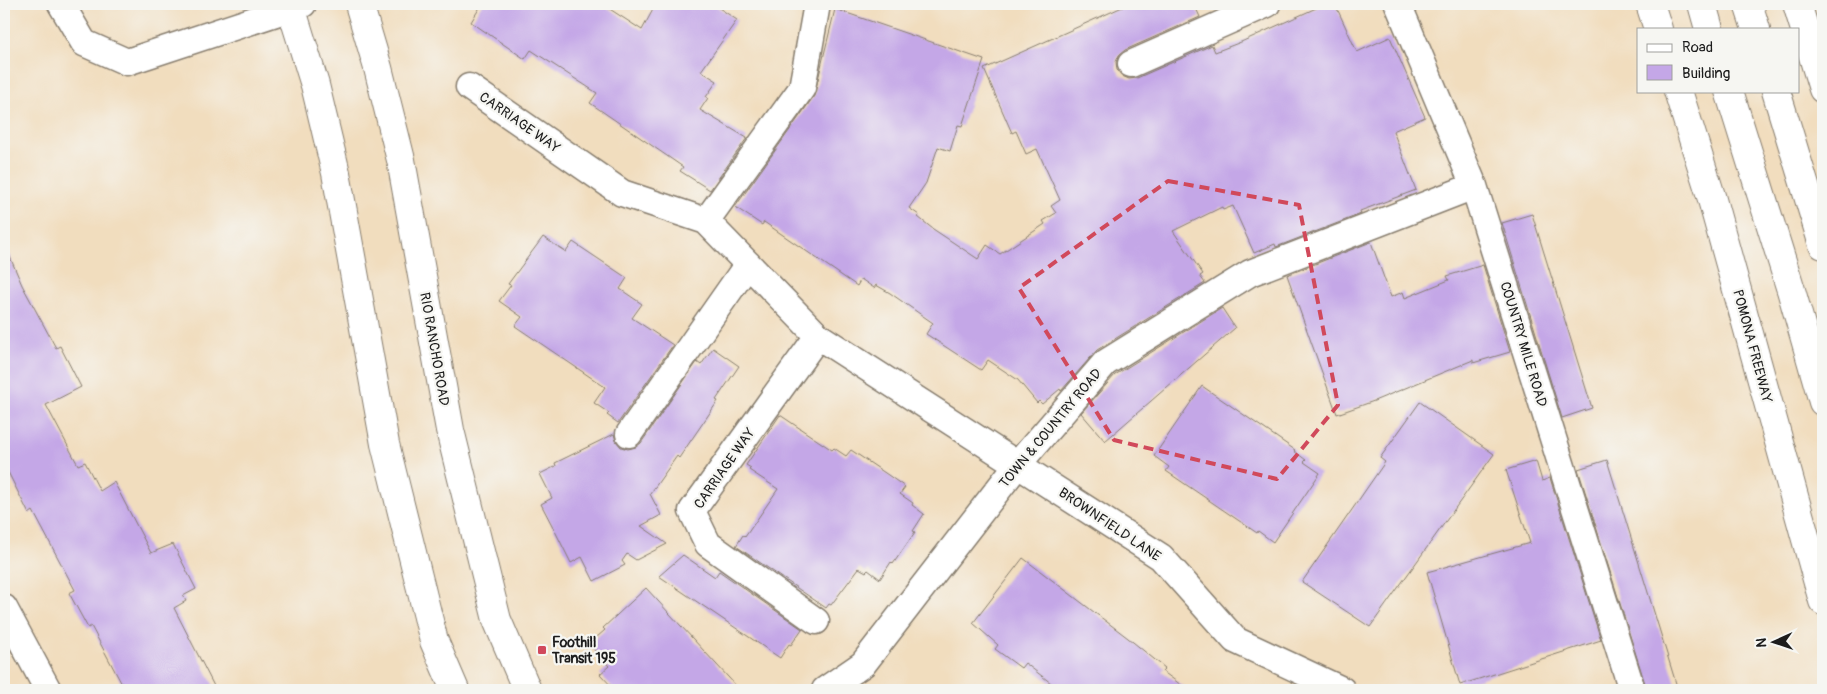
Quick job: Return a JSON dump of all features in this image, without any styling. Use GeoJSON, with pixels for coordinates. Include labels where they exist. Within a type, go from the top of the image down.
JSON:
{"type":"FeatureCollection","features":[{"type":"Feature","properties":{"kind":"main road","name":"RIO RANCHO ROAD"},"geometry":{"type":"LineString","coordinates":[[359,4],[378,68],[401,160],[452,440],[497,620],[527,690]]}},
{"type":"Feature","properties":{"kind":"main road"},"geometry":{"type":"LineString","coordinates":[[1650,4],[1658,28]]}},
{"type":"Feature","properties":{"kind":"main road"},"geometry":{"type":"LineString","coordinates":[[1702,4],[1710,28]]}},
{"type":"Feature","properties":{"kind":"main road"},"geometry":{"type":"LineString","coordinates":[[1748,4],[1756,28]]}},
{"type":"Feature","properties":{"kind":"main road"},"geometry":{"type":"LineString","coordinates":[[1797,4],[1823,89]]}},
{"type":"Feature","properties":{"kind":"main road"},"geometry":{"type":"LineString","coordinates":[[295,5],[336,174],[385,444],[434,641],[455,690]]}},
{"type":"Feature","properties":{"kind":"main road","name":"POMONA FREEWAY"},"geometry":{"type":"LineString","coordinates":[[1678,92],[1712,196],[1823,601]]}},
{"type":"Feature","properties":{"kind":"main road"},"geometry":{"type":"LineString","coordinates":[[1729,92],[1792,290],[1823,402]]}},
{"type":"Feature","properties":{"kind":"main road"},"geometry":{"type":"LineString","coordinates":[[1776,92],[1823,245]]}},
{"type":"Feature","properties":{"kind":"street"},"geometry":{"type":"LineString","coordinates":[[61,4],[84,43],[127,62],[295,5]]}},
{"type":"Feature","properties":{"kind":"street"},"geometry":{"type":"LineString","coordinates":[[1131,64],[1267,4]]}},
{"type":"Feature","properties":{"kind":"street","name":"COUNTRY MILE ROAD"},"geometry":{"type":"LineString","coordinates":[[1398,4],[1474,186],[1632,690]]}},
{"type":"Feature","properties":{"kind":"street"},"geometry":{"type":"LineString","coordinates":[[706,221],[802,88],[810,5]]}},
{"type":"Feature","properties":{"kind":"street","name":"CARRIAGE WAY"},"geometry":{"type":"LineString","coordinates":[[469,87],[622,193],[706,221],[818,336],[1018,464]]}},
{"type":"Feature","properties":{"kind":"street","name":"TOWN & COUNTRY ROAD"},"geometry":{"type":"LineString","coordinates":[[825,690],[863,664],[1018,464],[1105,363],[1250,273],[1474,186]]}},
{"type":"Feature","properties":{"kind":"street"},"geometry":{"type":"LineString","coordinates":[[629,434],[748,264]]}},
{"type":"Feature","properties":{"kind":"street","name":"CARRIAGE WAY"},"geometry":{"type":"LineString","coordinates":[[816,621],[708,544],[692,511],[818,336]]}},
{"type":"Feature","properties":{"kind":"street","name":"BROWNFIELD LANE"},"geometry":{"type":"LineString","coordinates":[[1018,464],[1161,556],[1235,640],[1342,690]]}},
{"type":"Feature","properties":{"kind":"street"},"geometry":{"type":"LineString","coordinates":[[4,608],[48,690]]}},
{"type":"Feature","properties":{"kind":"highlighted area"},"geometry":{"type":"Polygon","coordinates":[[[1168,181],[1299,205],[1338,405],[1277,479],[1114,440],[1019,288],[1168,181]]]}},
{"type":"Feature","properties":{"kind":"building"},"geometry":{"type":"Polygon","coordinates":[[[482,4],[602,4],[642,30],[656,4],[713,4],[737,20],[701,71],[717,81],[700,110],[747,138],[710,190],[680,171],[683,167],[590,103],[597,93],[531,50],[525,59],[471,22],[482,4]]]}},
{"type":"Feature","properties":{"kind":"building"},"geometry":{"type":"Polygon","coordinates":[[[1129,4],[1194,4],[1200,17],[1125,50],[1119,55],[1116,62],[1117,70],[1122,76],[1129,79],[1137,78],[1212,45],[1215,52],[1325,4],[1335,4],[1357,52],[1390,37],[1425,117],[1393,131],[1416,190],[1360,211],[1361,214],[1276,247],[1275,244],[1254,253],[1233,206],[1223,210],[1222,207],[1173,231],[1203,274],[1200,276],[1205,283],[1097,350],[1061,391],[1060,389],[1042,404],[1039,401],[1037,403],[1018,380],[988,360],[981,370],[926,334],[933,323],[890,293],[876,285],[874,288],[861,279],[857,286],[764,222],[762,225],[735,207],[814,96],[835,9],[984,60],[962,126],[958,125],[950,151],[938,147],[926,183],[909,208],[933,229],[978,259],[987,245],[1000,254],[1045,224],[1043,221],[1056,213],[1051,206],[1060,200],[1037,149],[1026,154],[1016,131],[1012,133],[984,69],[1129,4]]]}},
{"type":"Feature","properties":{"kind":"building"},"geometry":{"type":"Polygon","coordinates":[[[1532,214],[1592,408],[1562,418],[1502,223],[1532,214]]]}},
{"type":"Feature","properties":{"kind":"building"},"geometry":{"type":"Polygon","coordinates":[[[543,237],[566,252],[573,242],[627,278],[620,289],[642,304],[632,318],[673,345],[618,423],[607,415],[609,413],[594,403],[605,387],[515,326],[522,317],[499,301],[511,285],[508,284],[543,237]]]}},
{"type":"Feature","properties":{"kind":"building"},"geometry":{"type":"Polygon","coordinates":[[[1371,242],[1391,297],[1403,292],[1405,298],[1449,280],[1447,276],[1483,265],[1510,352],[1473,363],[1473,360],[1374,401],[1337,414],[1287,275],[1371,242]]]}},
{"type":"Feature","properties":{"kind":"building"},"geometry":{"type":"Polygon","coordinates":[[[4,243],[22,285],[56,348],[60,346],[81,387],[46,405],[78,465],[85,462],[100,491],[114,482],[151,553],[173,544],[196,589],[183,596],[186,601],[174,608],[216,690],[125,690],[91,626],[88,628],[69,593],[75,590],[33,511],[29,514],[4,464],[4,243]]]}},
{"type":"Feature","properties":{"kind":"building"},"geometry":{"type":"Polygon","coordinates":[[[1222,308],[1235,328],[1105,441],[1081,413],[1115,375],[1222,308]]]}},
{"type":"Feature","properties":{"kind":"building"},"geometry":{"type":"Polygon","coordinates":[[[713,348],[739,366],[716,400],[718,401],[679,458],[677,456],[650,494],[661,515],[641,526],[667,544],[636,560],[627,554],[622,561],[625,565],[594,581],[582,557],[571,563],[541,504],[552,498],[540,474],[556,466],[555,463],[614,434],[616,441],[621,447],[628,449],[636,447],[641,443],[697,362],[701,365],[713,348]]]}},
{"type":"Feature","properties":{"kind":"building"},"geometry":{"type":"Polygon","coordinates":[[[1202,386],[1295,450],[1306,460],[1304,462],[1320,473],[1273,542],[1166,471],[1169,467],[1154,456],[1202,386]]]}},
{"type":"Feature","properties":{"kind":"building"},"geometry":{"type":"Polygon","coordinates":[[[1420,402],[1494,454],[1370,627],[1302,582],[1385,462],[1380,458],[1420,402]]]}},
{"type":"Feature","properties":{"kind":"building"},"geometry":{"type":"Polygon","coordinates":[[[780,415],[832,450],[834,448],[846,456],[851,450],[888,475],[905,487],[900,494],[924,514],[913,531],[915,532],[880,579],[868,570],[866,572],[859,568],[831,605],[829,604],[826,608],[736,546],[743,535],[745,537],[778,489],[749,470],[751,468],[746,465],[780,415]]]}},
{"type":"Feature","properties":{"kind":"building"},"geometry":{"type":"Polygon","coordinates":[[[1607,460],[1678,690],[1647,690],[1578,469],[1607,460]]]}},
{"type":"Feature","properties":{"kind":"building"},"geometry":{"type":"Polygon","coordinates":[[[1536,461],[1542,481],[1550,478],[1601,640],[1460,685],[1427,572],[1530,543],[1506,470],[1536,461]]]}},
{"type":"Feature","properties":{"kind":"building"},"geometry":{"type":"Polygon","coordinates":[[[683,555],[715,577],[719,571],[802,629],[780,658],[659,576],[683,555]]]}},
{"type":"Feature","properties":{"kind":"building"},"geometry":{"type":"Polygon","coordinates":[[[1023,558],[1128,638],[1165,668],[1162,671],[1188,690],[1060,690],[1025,663],[1021,668],[995,649],[998,645],[973,623],[1023,558]]]}},
{"type":"Feature","properties":{"kind":"building"},"geometry":{"type":"Polygon","coordinates":[[[646,588],[740,690],[615,690],[600,674],[609,666],[589,644],[605,630],[603,628],[646,588]]]}},
{"type":"Feature","properties":{"kind":"place","name":"Foothill Transit 195"},"geometry":{"type":"Point","coordinates":[542,650]}}]}
